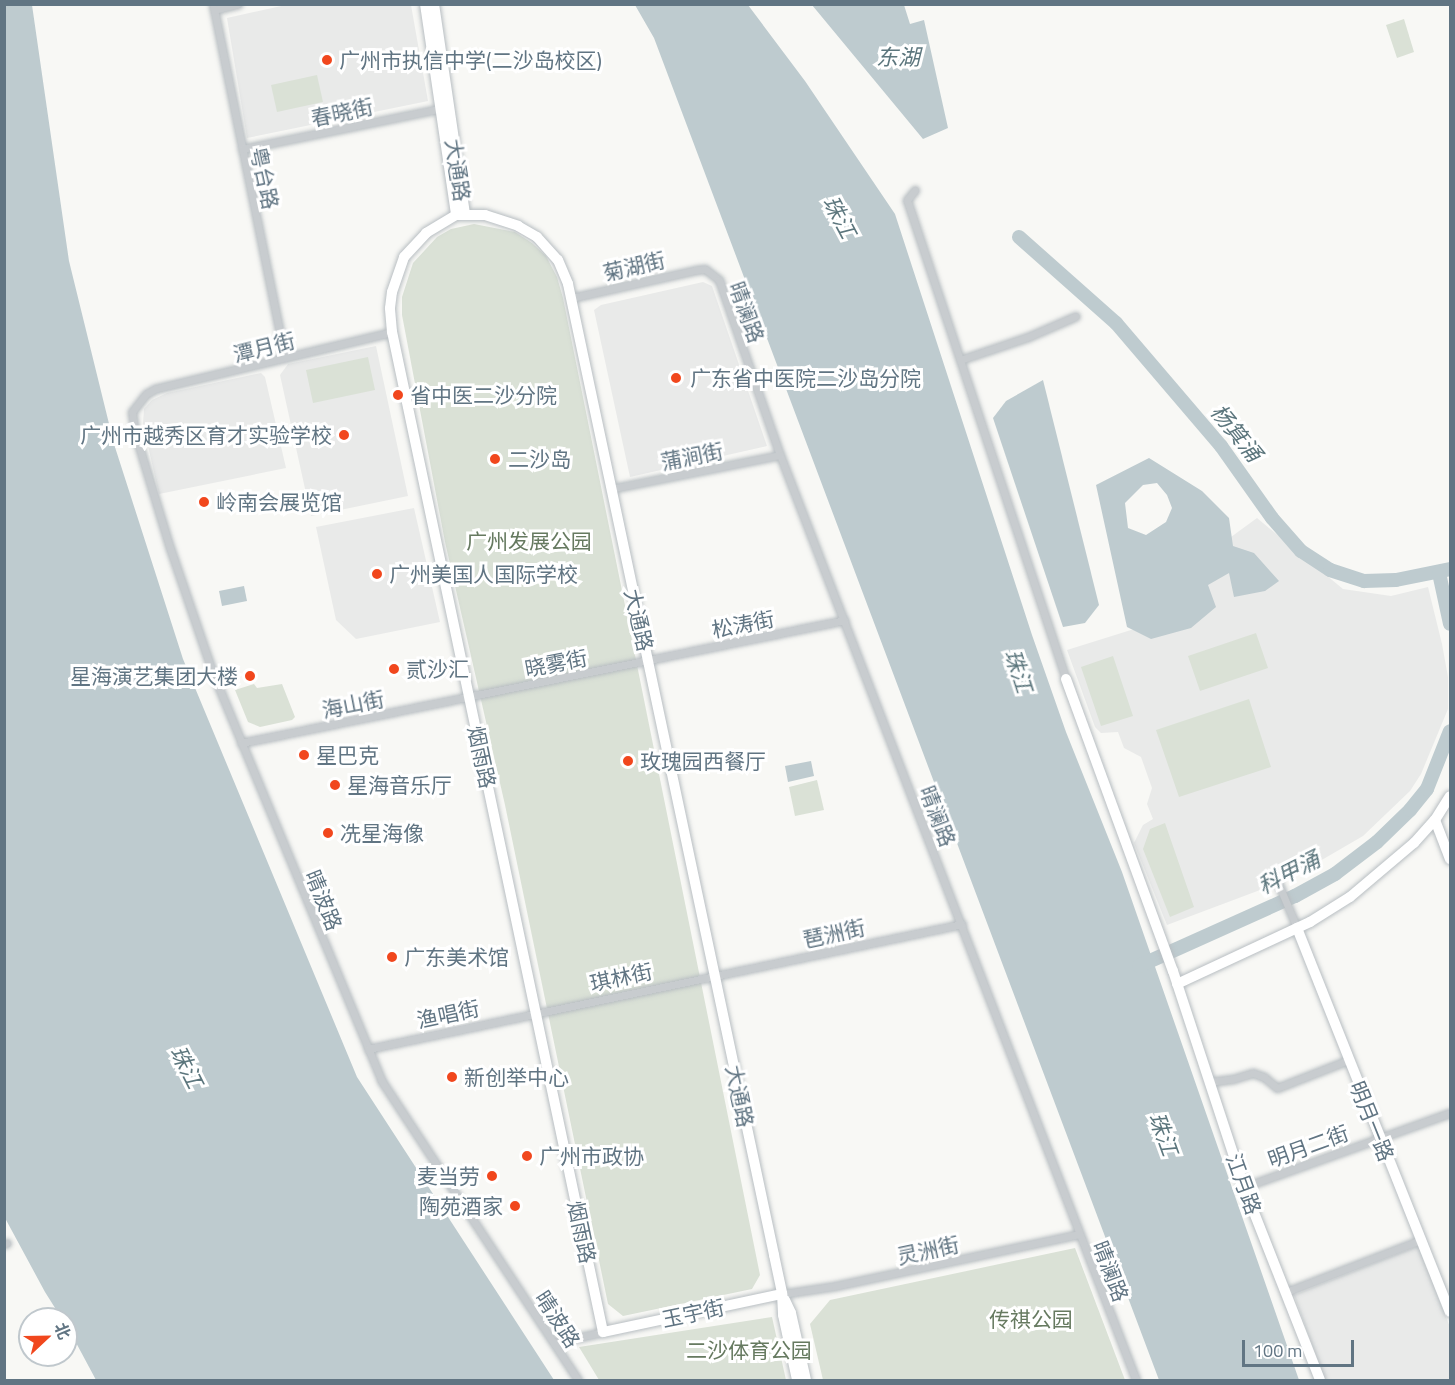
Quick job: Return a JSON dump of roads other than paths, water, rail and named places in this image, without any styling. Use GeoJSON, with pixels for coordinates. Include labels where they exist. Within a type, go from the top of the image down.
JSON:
{"type":"FeatureCollection","features":[{"type":"Feature","properties":{"kind":"main road","name":"大通路"},"geometry":{"type":"LineString","coordinates":[[426,4],[445,108]]}},
{"type":"Feature","properties":{"kind":"main road","name":"大通路"},"geometry":{"type":"LineString","coordinates":[[434,4],[445,108],[460,214],[497,219],[537,237],[558,260],[571,298],[782,1294],[783,1315],[797,1380]]}},
{"type":"Feature","properties":{"kind":"main road","name":"烟雨路"},"geometry":{"type":"LineString","coordinates":[[460,214],[426,232],[404,256],[392,292],[390,308],[392,332],[603,1332]]}},
{"type":"Feature","properties":{"kind":"main road","name":"江月路"},"geometry":{"type":"LineString","coordinates":[[1066,679],[1173,971],[1244,1187],[1320,1380]]}},
{"type":"Feature","properties":{"kind":"main road"},"geometry":{"type":"LineString","coordinates":[[1177,984],[1298,928],[1338,905],[1366,885],[1414,843],[1435,820],[1450,796]]}},
{"type":"Feature","properties":{"kind":"main road"},"geometry":{"type":"LineString","coordinates":[[1435,820],[1450,859]]}},
{"type":"Feature","properties":{"kind":"main road","name":"明月一路"},"geometry":{"type":"LineString","coordinates":[[1298,928],[1379,1137],[1447,1293],[1450,1312]]}},
{"type":"Feature","properties":{"kind":"main road","name":"大通路"},"geometry":{"type":"LineString","coordinates":[[782,1294],[791,1313],[806,1380]]}},
{"type":"Feature","properties":{"kind":"main road","name":"玉宇街"},"geometry":{"type":"LineString","coordinates":[[603,1332],[782,1294]]}},
{"type":"Feature","properties":{"kind":"street"},"geometry":{"type":"LineString","coordinates":[[214,7],[238,4]]}},
{"type":"Feature","properties":{"kind":"street","name":"粤台路"},"geometry":{"type":"LineString","coordinates":[[214,7],[285,358]]}},
{"type":"Feature","properties":{"kind":"street","name":"春晓街"},"geometry":{"type":"LineString","coordinates":[[242,149],[445,108]]}},
{"type":"Feature","properties":{"kind":"street"},"geometry":{"type":"LineString","coordinates":[[915,190],[907,200],[1066,679]]}},
{"type":"Feature","properties":{"kind":"street","name":"菊湖街"},"geometry":{"type":"LineString","coordinates":[[571,298],[651,278],[705,269]]}},
{"type":"Feature","properties":{"kind":"street","name":"晴澜路"},"geometry":{"type":"LineString","coordinates":[[705,269],[719,280],[780,455],[1136,1380]]}},
{"type":"Feature","properties":{"kind":"street"},"geometry":{"type":"LineString","coordinates":[[960,360],[1028,338],[1076,316]]}},
{"type":"Feature","properties":{"kind":"street","name":"潭月街"},"geometry":{"type":"LineString","coordinates":[[146,394],[155,389],[392,332]]}},
{"type":"Feature","properties":{"kind":"street","name":"晴波路"},"geometry":{"type":"LineString","coordinates":[[146,394],[132,412],[135,433],[170,548],[212,671],[381,1080],[578,1380]]}},
{"type":"Feature","properties":{"kind":"street","name":"蒲涧街"},"geometry":{"type":"LineString","coordinates":[[610,489],[780,455]]}},
{"type":"Feature","properties":{"kind":"street","name":"松涛街"},"geometry":{"type":"LineString","coordinates":[[648,660],[845,620]]}},
{"type":"Feature","properties":{"kind":"street","name":"晓雾街"},"geometry":{"type":"LineString","coordinates":[[470,698],[648,660]]}},
{"type":"Feature","properties":{"kind":"street","name":"海山街"},"geometry":{"type":"LineString","coordinates":[[241,743],[470,698]]}},
{"type":"Feature","properties":{"kind":"street"},"geometry":{"type":"LineString","coordinates":[[1276,878],[1298,928]]}},
{"type":"Feature","properties":{"kind":"street","name":"琶洲街"},"geometry":{"type":"LineString","coordinates":[[714,974],[962,924]]}},
{"type":"Feature","properties":{"kind":"street","name":"琪林街"},"geometry":{"type":"LineString","coordinates":[[536,1012],[714,974]]}},
{"type":"Feature","properties":{"kind":"street","name":"渔唱街"},"geometry":{"type":"LineString","coordinates":[[368,1049],[536,1012]]}},
{"type":"Feature","properties":{"kind":"street"},"geometry":{"type":"LineString","coordinates":[[1209,1082],[1233,1080],[1253,1073],[1264,1077],[1277,1088],[1348,1060]]}},
{"type":"Feature","properties":{"kind":"street","name":"明月二街"},"geometry":{"type":"LineString","coordinates":[[1244,1187],[1450,1113]]}},
{"type":"Feature","properties":{"kind":"street","name":"灵洲街"},"geometry":{"type":"LineString","coordinates":[[782,1294],[835,1286],[1080,1234]]}},
{"type":"Feature","properties":{"kind":"street"},"geometry":{"type":"LineString","coordinates":[[1286,1292],[1422,1240]]}},
{"type":"Feature","properties":{"kind":"street"},"geometry":{"type":"LineString","coordinates":[[554,1343],[603,1332]]}},
{"type":"Feature","properties":{"kind":"water","name":"珠江"},"geometry":{"type":"Polygon","coordinates":[[[4,5],[32,5],[69,261],[114,444],[183,659],[357,1077],[554,1380],[96,1380],[78,1346],[78,1307],[54,1307],[5,1218],[4,5]]]}},
{"type":"Feature","properties":{"kind":"water","name":"珠江"},"geometry":{"type":"Polygon","coordinates":[[[635,5],[748,5],[805,81],[895,214],[1032,635],[1066,732],[1122,872],[1299,1380],[1159,1380],[654,38],[635,5]]]}},
{"type":"Feature","properties":{"kind":"water","name":"东湖"},"geometry":{"type":"Polygon","coordinates":[[[812,5],[904,5],[910,24],[924,20],[948,128],[923,139],[812,5]]]}},
{"type":"Feature","properties":{"kind":"water"},"geometry":{"type":"Polygon","coordinates":[[[1043,380],[1099,605],[1085,623],[1063,627],[993,418],[1006,401],[1043,380]]]}},
{"type":"Feature","properties":{"kind":"water"},"geometry":{"type":"Polygon","coordinates":[[[1149,458],[1202,491],[1229,518],[1233,546],[1254,553],[1279,581],[1265,591],[1234,597],[1229,573],[1208,585],[1216,607],[1191,628],[1151,639],[1127,627],[1096,485],[1149,458]],[[1157,483],[1143,485],[1125,503],[1128,528],[1146,535],[1166,522],[1172,508],[1167,495],[1157,483]]]}},
{"type":"Feature","properties":{"kind":"water"},"geometry":{"type":"Polygon","coordinates":[[[244,586],[247,601],[222,606],[219,591],[244,586]]]}},
{"type":"Feature","properties":{"kind":"water"},"geometry":{"type":"Polygon","coordinates":[[[811,761],[814,776],[788,782],[785,766],[811,761]]]}},
{"type":"Feature","properties":{"kind":"waterway","name":"杨箕涌"},"geometry":{"type":"LineString","coordinates":[[1019,237],[1116,323],[1221,446],[1272,518],[1301,551],[1330,570],[1364,581],[1396,580],[1450,569]]}},
{"type":"Feature","properties":{"kind":"waterway","name":"科甲涌"},"geometry":{"type":"LineString","coordinates":[[1439,573],[1450,624]]}},
{"type":"Feature","properties":{"kind":"waterway","name":"科甲涌"},"geometry":{"type":"LineString","coordinates":[[1139,966],[1295,896],[1335,874],[1377,842],[1410,810],[1427,789],[1450,731]]}},
{"type":"Feature","properties":{"kind":"place","name":"广州市执信中学(二沙岛校区)"},"geometry":{"type":"Point","coordinates":[327,60]}},
{"type":"Feature","properties":{"kind":"place","name":"广东省中医院二沙岛分院"},"geometry":{"type":"Point","coordinates":[676,378]}},
{"type":"Feature","properties":{"kind":"place","name":"省中医二沙分院"},"geometry":{"type":"Point","coordinates":[398,395]}},
{"type":"Feature","properties":{"kind":"place","name":"广州市越秀区育才实验学校"},"geometry":{"type":"Point","coordinates":[344,435]}},
{"type":"Feature","properties":{"kind":"place","name":"二沙岛"},"geometry":{"type":"Point","coordinates":[495,459]}},
{"type":"Feature","properties":{"kind":"place","name":"岭南会展览馆"},"geometry":{"type":"Point","coordinates":[204,502]}},
{"type":"Feature","properties":{"kind":"place","name":"广州美国人国际学校"},"geometry":{"type":"Point","coordinates":[377,574]}},
{"type":"Feature","properties":{"kind":"place","name":"贰沙汇"},"geometry":{"type":"Point","coordinates":[394,669]}},
{"type":"Feature","properties":{"kind":"place","name":"星海演艺集团大楼"},"geometry":{"type":"Point","coordinates":[250,676]}},
{"type":"Feature","properties":{"kind":"place","name":"星巴克"},"geometry":{"type":"Point","coordinates":[304,755]}},
{"type":"Feature","properties":{"kind":"place","name":"玫瑰园西餐厅"},"geometry":{"type":"Point","coordinates":[628,761]}},
{"type":"Feature","properties":{"kind":"place","name":"星海音乐厅"},"geometry":{"type":"Point","coordinates":[335,785]}},
{"type":"Feature","properties":{"kind":"place","name":"冼星海像"},"geometry":{"type":"Point","coordinates":[328,833]}},
{"type":"Feature","properties":{"kind":"place","name":"广东美术馆"},"geometry":{"type":"Point","coordinates":[392,957]}},
{"type":"Feature","properties":{"kind":"place","name":"新创举中心"},"geometry":{"type":"Point","coordinates":[452,1077]}},
{"type":"Feature","properties":{"kind":"place","name":"广州市政协"},"geometry":{"type":"Point","coordinates":[527,1156]}},
{"type":"Feature","properties":{"kind":"place","name":"麦当劳"},"geometry":{"type":"Point","coordinates":[492,1176]}},
{"type":"Feature","properties":{"kind":"place","name":"陶苑酒家"},"geometry":{"type":"Point","coordinates":[515,1206]}},
{"type":"Feature","properties":{"kind":"park label","name":"广州发展公园"},"geometry":{"type":"Point","coordinates":[529,541]}},
{"type":"Feature","properties":{"kind":"park label","name":"传祺公园"},"geometry":{"type":"Point","coordinates":[1031,1319]}},
{"type":"Feature","properties":{"kind":"park label","name":"二沙体育公园"},"geometry":{"type":"Point","coordinates":[749,1350]}}]}
